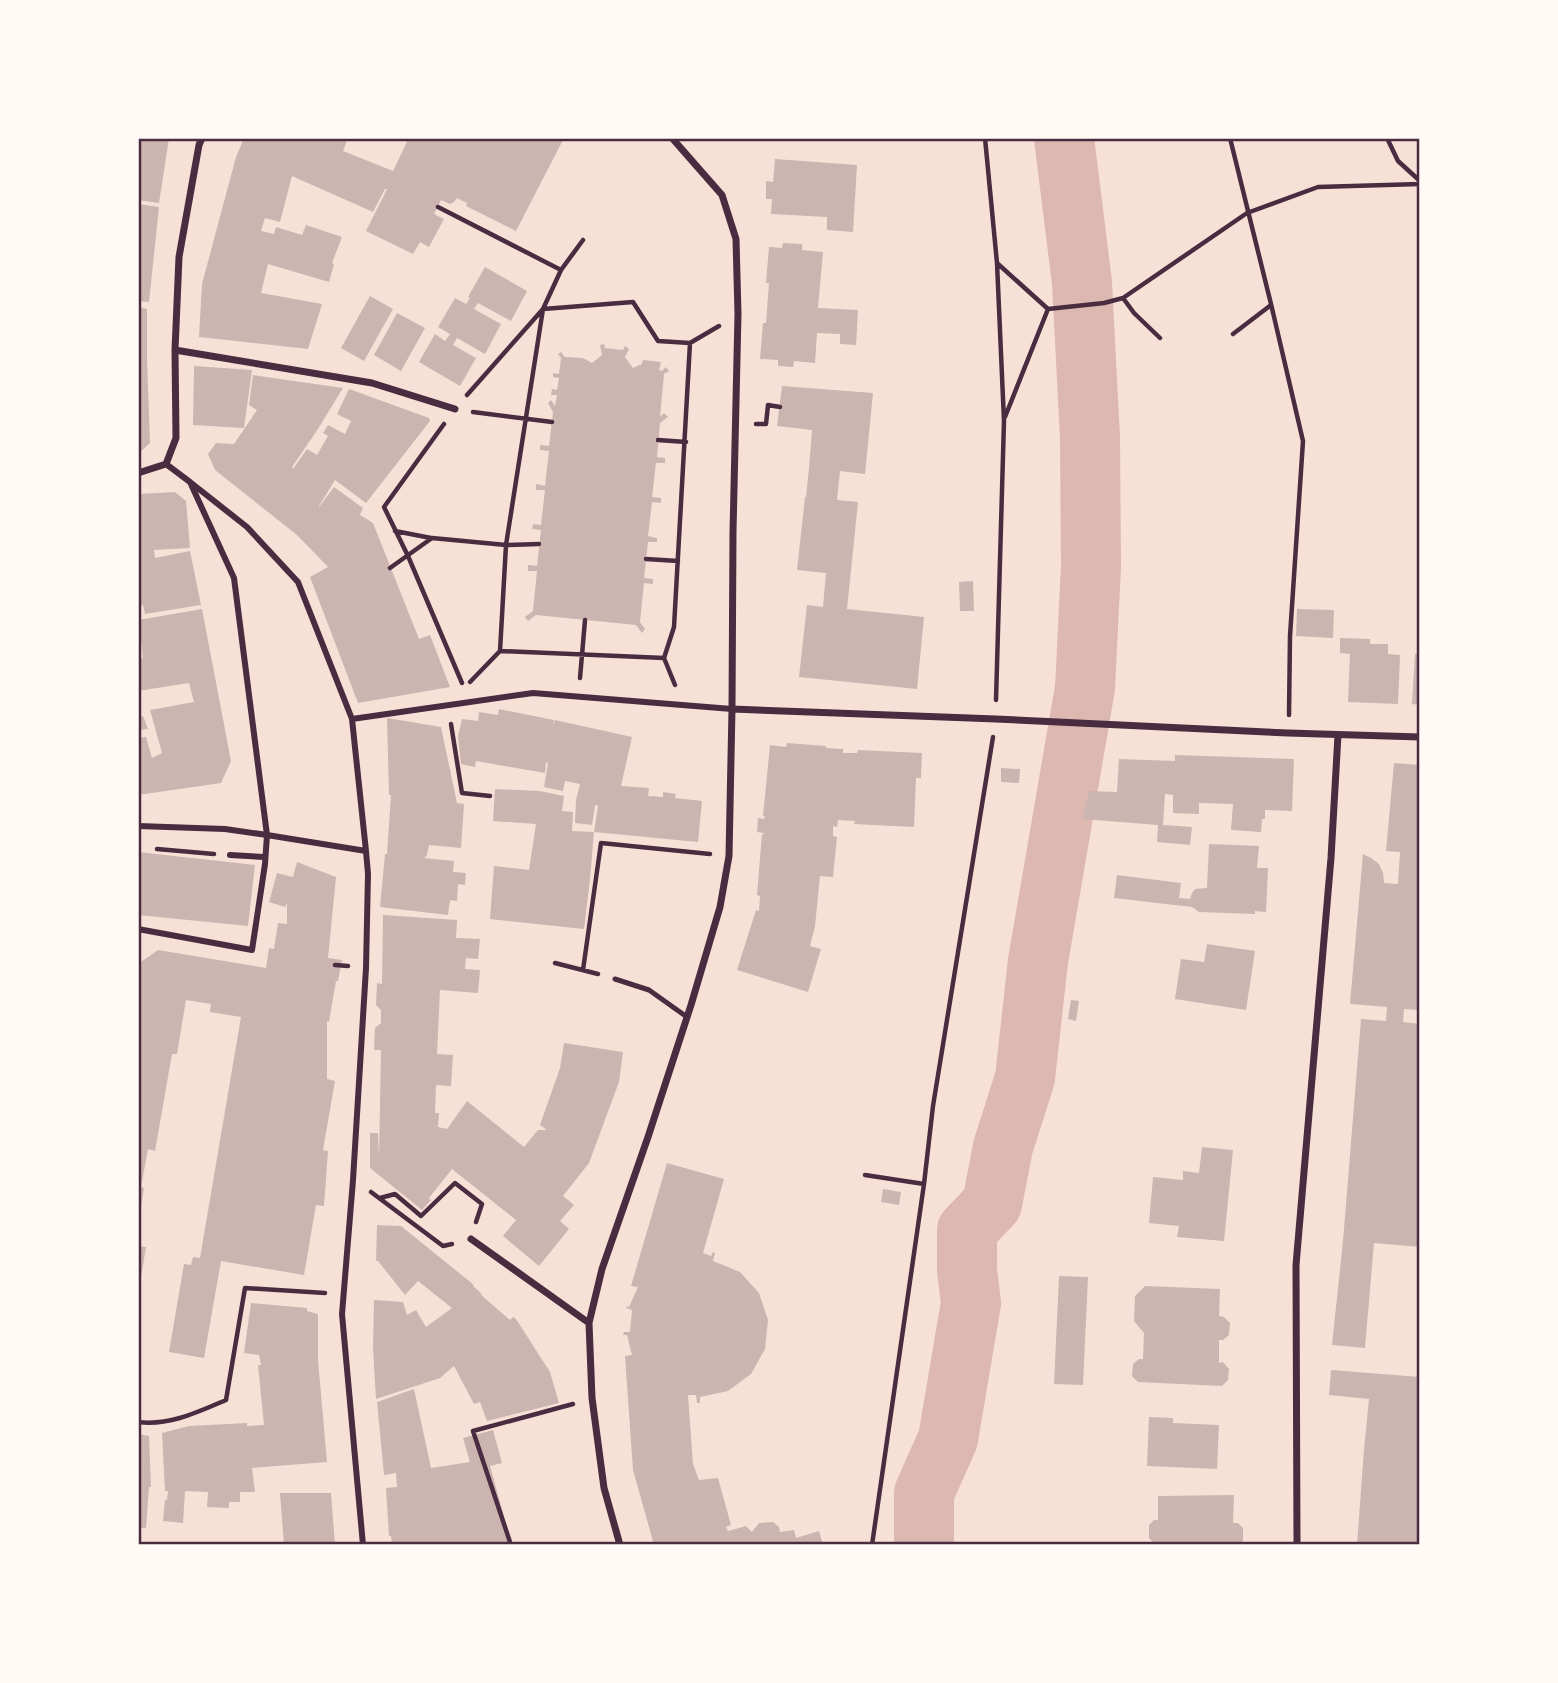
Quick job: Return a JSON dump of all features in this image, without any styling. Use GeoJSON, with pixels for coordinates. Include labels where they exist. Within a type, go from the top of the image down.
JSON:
{"type":"FeatureCollection","features":[{"type":"Feature","properties":{"kind":"street"},"geometry":{"type":"LineString","coordinates":[[166,464],[176,438],[175,350],[179,257],[202,138]]}},
{"type":"Feature","properties":{"kind":"street"},"geometry":{"type":"LineString","coordinates":[[621,1545],[604,1488],[592,1398],[589,1323],[602,1269],[687,1017],[720,907],[729,856],[738,314],[736,239],[722,195],[672,138]]}},
{"type":"Feature","properties":{"kind":"street"},"geometry":{"type":"LineString","coordinates":[[175,350],[372,383],[455,410]]}},
{"type":"Feature","properties":{"kind":"street"},"geometry":{"type":"LineString","coordinates":[[138,473],[166,464]]}},
{"type":"Feature","properties":{"kind":"street"},"geometry":{"type":"LineString","coordinates":[[166,464],[247,527],[298,582],[352,719],[368,874],[366,968],[342,1314],[363,1545]]}},
{"type":"Feature","properties":{"kind":"street"},"geometry":{"type":"LineString","coordinates":[[138,929],[252,950],[267,835],[234,578],[190,482]]}},
{"type":"Feature","properties":{"kind":"street"},"geometry":{"type":"LineString","coordinates":[[352,719],[533,693],[732,709],[1420,737]]}},
{"type":"Feature","properties":{"kind":"street"},"geometry":{"type":"LineString","coordinates":[[1297,1545],[1296,1265],[1331,858],[1338,735]]}},
{"type":"Feature","properties":{"kind":"street"},"geometry":{"type":"LineString","coordinates":[[138,826],[225,828],[366,851]]}},
{"type":"Feature","properties":{"kind":"street"},"geometry":{"type":"LineString","coordinates":[[230,855],[264,857]]}},
{"type":"Feature","properties":{"kind":"street"},"geometry":{"type":"LineString","coordinates":[[471,1239],[589,1323]]}},
{"type":"Feature","properties":{"kind":"lane"},"geometry":{"type":"LineString","coordinates":[[615,979],[649,990],[687,1017]]}},
{"type":"Feature","properties":{"kind":"path"},"geometry":{"type":"LineString","coordinates":[[872,1545],[933,1106],[996,719],[1004,421],[997,263],[985,138]]}},
{"type":"Feature","properties":{"kind":"path"},"geometry":{"type":"LineString","coordinates":[[1230,138],[1303,441],[1290,636],[1288,733]]}},
{"type":"Feature","properties":{"kind":"path"},"geometry":{"type":"LineString","coordinates":[[1387,138],[1398,161],[1420,183]]}},
{"type":"Feature","properties":{"kind":"path"},"geometry":{"type":"LineString","coordinates":[[997,263],[1048,309],[1104,303],[1124,298],[1247,212],[1318,187],[1420,183]]}},
{"type":"Feature","properties":{"kind":"path"},"geometry":{"type":"LineString","coordinates":[[438,206],[561,270]]}},
{"type":"Feature","properties":{"kind":"path"},"geometry":{"type":"LineString","coordinates":[[542,309],[506,545],[500,651],[464,687],[384,507],[455,410],[542,309],[561,270],[583,240]]}},
{"type":"Feature","properties":{"kind":"path"},"geometry":{"type":"LineString","coordinates":[[1124,298],[1134,313],[1160,338]]}},
{"type":"Feature","properties":{"kind":"path"},"geometry":{"type":"LineString","coordinates":[[542,309],[633,302],[658,341],[690,343],[738,314]]}},
{"type":"Feature","properties":{"kind":"path"},"geometry":{"type":"LineString","coordinates":[[1233,334],[1271,304]]}},
{"type":"Feature","properties":{"kind":"path"},"geometry":{"type":"LineString","coordinates":[[1004,421],[1048,309]]}},
{"type":"Feature","properties":{"kind":"path"},"geometry":{"type":"LineString","coordinates":[[682,705],[664,658],[674,627],[690,343]]}},
{"type":"Feature","properties":{"kind":"path"},"geometry":{"type":"LineString","coordinates":[[766,425],[768,405],[780,407]]}},
{"type":"Feature","properties":{"kind":"path"},"geometry":{"type":"LineString","coordinates":[[455,410],[552,422]]}},
{"type":"Feature","properties":{"kind":"path"},"geometry":{"type":"LineString","coordinates":[[658,440],[686,442]]}},
{"type":"Feature","properties":{"kind":"path"},"geometry":{"type":"LineString","coordinates":[[395,531],[432,538],[506,545],[539,544]]}},
{"type":"Feature","properties":{"kind":"path"},"geometry":{"type":"LineString","coordinates":[[390,568],[432,538]]}},
{"type":"Feature","properties":{"kind":"path"},"geometry":{"type":"LineString","coordinates":[[646,559],[678,561]]}},
{"type":"Feature","properties":{"kind":"path"},"geometry":{"type":"LineString","coordinates":[[583,654],[585,620]]}},
{"type":"Feature","properties":{"kind":"path"},"geometry":{"type":"LineString","coordinates":[[500,651],[664,658]]}},
{"type":"Feature","properties":{"kind":"path"},"geometry":{"type":"LineString","coordinates":[[449,705],[462,793],[490,796]]}},
{"type":"Feature","properties":{"kind":"path"},"geometry":{"type":"LineString","coordinates":[[583,970],[601,843],[729,856]]}},
{"type":"Feature","properties":{"kind":"path"},"geometry":{"type":"LineString","coordinates":[[150,849],[213,854]]}},
{"type":"Feature","properties":{"kind":"path"},"geometry":{"type":"LineString","coordinates":[[555,963],[615,979]]}},
{"type":"Feature","properties":{"kind":"path"},"geometry":{"type":"LineString","coordinates":[[865,1175],[924,1184]]}},
{"type":"Feature","properties":{"kind":"path"},"geometry":{"type":"LineString","coordinates":[[353,1180],[443,1246],[471,1239],[482,1204],[455,1183],[421,1216],[395,1194],[380,1198]]}},
{"type":"Feature","properties":{"kind":"path"},"geometry":{"type":"LineString","coordinates":[[138,1422],[154,1424],[190,1415],[226,1400],[245,1288],[343,1294]]}},
{"type":"Feature","properties":{"kind":"path"},"geometry":{"type":"LineString","coordinates":[[511,1545],[473,1432],[592,1398]]}},
{"type":"Feature","properties":{"kind":"building"},"geometry":{"type":"Polygon","coordinates":[[[138,138],[169,138],[159,203],[138,200],[138,138]]]}},
{"type":"Feature","properties":{"kind":"building"},"geometry":{"type":"Polygon","coordinates":[[[244,138],[348,138],[343,151],[393,171],[407,142],[400,138],[564,138],[516,231],[466,206],[467,203],[457,198],[450,204],[441,200],[434,214],[444,219],[429,247],[420,242],[413,254],[366,231],[387,189],[373,212],[292,176],[280,222],[265,218],[261,231],[274,234],[276,227],[302,235],[306,225],[342,237],[332,263],[334,264],[329,282],[268,264],[261,293],[322,304],[308,349],[199,337],[202,284],[236,157],[244,138]]]}},
{"type":"Feature","properties":{"kind":"building"},"geometry":{"type":"Polygon","coordinates":[[[775,159],[857,165],[853,232],[827,230],[827,217],[771,214],[772,199],[766,199],[766,181],[773,182],[775,159]]]}},
{"type":"Feature","properties":{"kind":"building"},"geometry":{"type":"Polygon","coordinates":[[[138,204],[159,207],[149,302],[138,301],[138,204]]]}},
{"type":"Feature","properties":{"kind":"building"},"geometry":{"type":"Polygon","coordinates":[[[783,243],[802,244],[802,250],[823,252],[818,308],[858,310],[856,345],[840,344],[840,334],[817,333],[815,363],[794,361],[793,367],[778,366],[778,360],[760,359],[763,323],[766,323],[769,247],[782,248],[783,243]]]}},
{"type":"Feature","properties":{"kind":"building"},"geometry":{"type":"Polygon","coordinates":[[[485,267],[527,291],[511,321],[478,303],[474,309],[501,324],[485,354],[457,338],[453,345],[476,358],[460,386],[419,362],[435,334],[445,341],[450,334],[438,327],[455,298],[466,304],[485,267]]]}},
{"type":"Feature","properties":{"kind":"building"},"geometry":{"type":"Polygon","coordinates":[[[370,296],[393,309],[364,361],[341,348],[370,296]]]}},
{"type":"Feature","properties":{"kind":"building"},"geometry":{"type":"Polygon","coordinates":[[[138,307],[147,309],[150,443],[138,454],[138,307]]]}},
{"type":"Feature","properties":{"kind":"building"},"geometry":{"type":"Polygon","coordinates":[[[397,313],[425,328],[401,371],[374,355],[397,313]]]}},
{"type":"Feature","properties":{"kind":"building"},"geometry":{"type":"Polygon","coordinates":[[[604,344],[605,348],[623,350],[625,346],[629,349],[625,357],[633,368],[642,364],[643,360],[661,362],[659,370],[662,371],[666,367],[669,371],[664,374],[660,417],[664,413],[668,417],[660,423],[657,457],[665,458],[665,463],[656,463],[652,497],[661,498],[661,503],[652,502],[648,536],[657,538],[657,542],[648,542],[644,578],[653,579],[653,584],[644,583],[640,622],[645,629],[642,633],[636,625],[536,615],[528,621],[525,617],[533,611],[537,571],[528,571],[528,565],[537,566],[541,530],[532,529],[533,524],[541,525],[545,490],[536,490],[536,484],[545,486],[549,451],[540,450],[540,445],[549,446],[553,412],[548,403],[551,400],[555,406],[557,395],[551,395],[552,389],[557,390],[559,378],[553,377],[553,373],[559,374],[561,358],[558,354],[561,352],[565,357],[583,358],[592,363],[602,355],[600,345],[604,344]]]}},
{"type":"Feature","properties":{"kind":"building"},"geometry":{"type":"Polygon","coordinates":[[[194,366],[252,370],[244,428],[193,425],[194,366]]]}},
{"type":"Feature","properties":{"kind":"building"},"geometry":{"type":"Polygon","coordinates":[[[253,375],[343,388],[293,469],[307,449],[317,455],[328,436],[323,433],[328,425],[345,434],[351,421],[337,414],[349,389],[429,418],[430,421],[366,503],[335,480],[319,507],[334,487],[363,508],[360,515],[373,523],[419,639],[430,635],[450,687],[358,703],[310,577],[328,567],[297,535],[215,470],[208,454],[216,443],[234,444],[257,410],[249,405],[253,375]]]}},
{"type":"Feature","properties":{"kind":"building"},"geometry":{"type":"Polygon","coordinates":[[[782,386],[873,393],[865,474],[840,471],[837,500],[858,502],[847,609],[924,617],[917,689],[799,677],[807,605],[823,607],[826,573],[797,570],[812,430],[777,426],[782,386]]]}},
{"type":"Feature","properties":{"kind":"building"},"geometry":{"type":"Polygon","coordinates":[[[175,492],[186,501],[190,548],[154,550],[155,558],[190,551],[201,605],[145,614],[143,605],[138,606],[138,494],[175,492]]]}},
{"type":"Feature","properties":{"kind":"building"},"geometry":{"type":"Polygon","coordinates":[[[973,581],[974,611],[960,611],[959,582],[973,581]]]}},
{"type":"Feature","properties":{"kind":"building"},"geometry":{"type":"Polygon","coordinates":[[[202,609],[231,761],[221,783],[138,795],[138,738],[146,737],[152,758],[162,753],[150,710],[194,702],[189,683],[138,691],[138,659],[143,658],[138,620],[202,609]]]}},
{"type":"Feature","properties":{"kind":"building"},"geometry":{"type":"Polygon","coordinates":[[[1297,609],[1334,610],[1333,638],[1296,636],[1297,609]]]}},
{"type":"Feature","properties":{"kind":"building"},"geometry":{"type":"Polygon","coordinates":[[[1340,638],[1370,639],[1370,644],[1388,644],[1388,654],[1400,655],[1398,704],[1348,702],[1350,654],[1340,653],[1340,638]]]}},
{"type":"Feature","properties":{"kind":"building"},"geometry":{"type":"Polygon","coordinates":[[[1415,654],[1420,654],[1420,705],[1412,704],[1415,654]]]}},
{"type":"Feature","properties":{"kind":"building"},"geometry":{"type":"Polygon","coordinates":[[[499,709],[554,720],[553,727],[555,720],[632,737],[621,786],[649,788],[648,796],[663,797],[663,792],[676,794],[675,798],[702,801],[698,842],[594,832],[598,806],[595,805],[592,825],[575,823],[580,784],[565,781],[563,791],[544,787],[546,762],[545,773],[476,761],[475,767],[461,764],[458,736],[462,719],[478,721],[479,712],[498,715],[499,709]]]}},
{"type":"Feature","properties":{"kind":"building"},"geometry":{"type":"Polygon","coordinates":[[[143,716],[148,729],[138,730],[138,717],[143,716]]]}},
{"type":"Feature","properties":{"kind":"building"},"geometry":{"type":"Polygon","coordinates":[[[387,718],[441,727],[457,803],[464,804],[461,848],[429,845],[424,858],[454,861],[453,872],[466,873],[465,885],[458,884],[457,901],[450,900],[448,915],[380,907],[391,795],[387,718]]]}},
{"type":"Feature","properties":{"kind":"building"},"geometry":{"type":"Polygon","coordinates":[[[787,743],[843,749],[843,753],[857,753],[858,750],[922,753],[921,778],[916,778],[914,827],[854,824],[855,821],[838,820],[837,827],[833,826],[833,836],[837,837],[833,877],[820,876],[815,926],[810,946],[821,949],[808,992],[737,970],[756,910],[759,911],[760,896],[757,895],[764,833],[757,832],[758,818],[764,819],[765,816],[770,745],[786,747],[787,743]]]}},
{"type":"Feature","properties":{"kind":"building"},"geometry":{"type":"Polygon","coordinates":[[[1175,755],[1294,759],[1292,811],[1265,810],[1261,832],[1231,830],[1233,804],[1199,803],[1199,814],[1173,813],[1173,795],[1165,794],[1163,825],[1192,827],[1190,845],[1157,842],[1158,825],[1082,819],[1089,791],[1117,792],[1119,759],[1175,761],[1175,755]]]}},
{"type":"Feature","properties":{"kind":"building"},"geometry":{"type":"Polygon","coordinates":[[[1394,763],[1420,765],[1420,1010],[1404,1009],[1403,1022],[1420,1024],[1420,1247],[1374,1243],[1365,1348],[1332,1345],[1361,1019],[1386,1021],[1387,1007],[1350,1004],[1363,854],[1379,864],[1384,883],[1398,884],[1400,852],[1386,851],[1394,763]]]}},
{"type":"Feature","properties":{"kind":"building"},"geometry":{"type":"Polygon","coordinates":[[[1001,768],[1020,769],[1019,783],[1001,782],[1001,768]]]}},
{"type":"Feature","properties":{"kind":"building"},"geometry":{"type":"Polygon","coordinates":[[[495,789],[540,791],[564,796],[562,811],[573,812],[572,831],[594,832],[584,929],[490,919],[494,866],[529,870],[536,824],[493,821],[495,789]]]}},
{"type":"Feature","properties":{"kind":"building"},"geometry":{"type":"Polygon","coordinates":[[[1209,844],[1259,846],[1257,868],[1268,868],[1266,912],[1199,912],[1192,907],[1114,898],[1117,875],[1181,883],[1179,898],[1190,899],[1195,889],[1207,888],[1209,844]]]}},
{"type":"Feature","properties":{"kind":"building"},"geometry":{"type":"Polygon","coordinates":[[[138,852],[255,865],[248,926],[138,915],[138,852]]]}},
{"type":"Feature","properties":{"kind":"building"},"geometry":{"type":"Polygon","coordinates":[[[297,862],[336,877],[328,958],[342,960],[329,1022],[327,1021],[327,1079],[335,1081],[323,1150],[328,1151],[324,1206],[316,1205],[304,1275],[221,1261],[204,1358],[169,1352],[184,1264],[191,1265],[193,1257],[200,1258],[241,1017],[210,1012],[211,1004],[186,1000],[177,1054],[172,1054],[155,1151],[148,1149],[141,1187],[144,1188],[141,1207],[138,1207],[138,964],[158,950],[266,968],[269,948],[274,949],[278,923],[287,924],[287,903],[285,907],[269,902],[277,873],[293,877],[297,862]]]}},
{"type":"Feature","properties":{"kind":"building"},"geometry":{"type":"Polygon","coordinates":[[[383,915],[457,920],[456,938],[480,939],[478,959],[466,958],[465,969],[480,970],[478,993],[440,990],[437,1054],[453,1055],[451,1086],[436,1085],[435,1113],[439,1113],[438,1127],[447,1129],[467,1101],[524,1147],[538,1130],[547,1130],[540,1125],[560,1068],[564,1043],[623,1052],[619,1082],[589,1163],[563,1196],[574,1205],[560,1221],[569,1229],[539,1266],[503,1236],[516,1220],[452,1169],[429,1198],[420,1191],[431,1200],[422,1210],[370,1168],[370,1133],[378,1133],[379,1158],[381,1050],[374,1050],[375,1028],[381,1023],[381,1010],[376,1005],[377,983],[382,984],[383,915]]]}},
{"type":"Feature","properties":{"kind":"building"},"geometry":{"type":"Polygon","coordinates":[[[1207,944],[1255,951],[1246,1010],[1175,999],[1181,959],[1204,962],[1207,944]]]}},
{"type":"Feature","properties":{"kind":"building"},"geometry":{"type":"Polygon","coordinates":[[[1071,1000],[1079,1001],[1076,1021],[1068,1019],[1071,1000]]]}},
{"type":"Feature","properties":{"kind":"building"},"geometry":{"type":"Polygon","coordinates":[[[1202,1147],[1233,1150],[1224,1241],[1177,1237],[1179,1226],[1149,1223],[1153,1177],[1183,1180],[1183,1171],[1199,1173],[1202,1147]]]}},
{"type":"Feature","properties":{"kind":"building"},"geometry":{"type":"Polygon","coordinates":[[[667,1163],[724,1179],[703,1253],[711,1256],[715,1253],[713,1261],[740,1272],[759,1293],[768,1320],[765,1349],[751,1374],[728,1391],[700,1397],[700,1403],[697,1403],[696,1395],[688,1395],[693,1464],[699,1480],[718,1478],[731,1525],[726,1527],[728,1531],[746,1526],[752,1532],[759,1523],[773,1522],[780,1532],[794,1530],[796,1538],[819,1531],[823,1545],[654,1545],[633,1470],[625,1356],[632,1355],[627,1335],[623,1335],[624,1332],[630,1332],[632,1310],[626,1308],[629,1307],[638,1287],[631,1286],[667,1163]]]}},
{"type":"Feature","properties":{"kind":"building"},"geometry":{"type":"Polygon","coordinates":[[[883,1189],[901,1192],[899,1205],[881,1202],[883,1189]]]}},
{"type":"Feature","properties":{"kind":"building"},"geometry":{"type":"Polygon","coordinates":[[[377,1225],[401,1226],[474,1285],[481,1295],[510,1320],[513,1317],[516,1319],[550,1372],[559,1403],[487,1421],[480,1402],[474,1404],[454,1366],[440,1378],[376,1399],[374,1300],[403,1302],[407,1315],[416,1310],[426,1327],[452,1308],[418,1281],[405,1295],[376,1261],[377,1225]]]}},
{"type":"Feature","properties":{"kind":"building"},"geometry":{"type":"Polygon","coordinates":[[[138,1246],[146,1247],[140,1283],[138,1283],[138,1246]]]}},
{"type":"Feature","properties":{"kind":"building"},"geometry":{"type":"Polygon","coordinates":[[[1059,1276],[1088,1277],[1083,1385],[1054,1384],[1059,1276]]]}},
{"type":"Feature","properties":{"kind":"building"},"geometry":{"type":"Polygon","coordinates":[[[1145,1286],[1220,1289],[1219,1316],[1230,1323],[1229,1335],[1219,1340],[1219,1363],[1223,1362],[1229,1369],[1228,1380],[1222,1386],[1138,1382],[1132,1376],[1133,1364],[1143,1359],[1144,1333],[1134,1321],[1135,1296],[1145,1286]]]}},
{"type":"Feature","properties":{"kind":"building"},"geometry":{"type":"Polygon","coordinates":[[[251,1303],[307,1308],[307,1311],[318,1314],[318,1360],[327,1462],[252,1468],[255,1492],[240,1492],[240,1502],[229,1502],[229,1508],[207,1507],[208,1492],[185,1491],[183,1523],[163,1521],[168,1491],[165,1491],[162,1433],[189,1426],[247,1423],[247,1426],[264,1425],[259,1355],[244,1353],[251,1303]]]}},
{"type":"Feature","properties":{"kind":"building"},"geometry":{"type":"Polygon","coordinates":[[[1331,1370],[1420,1377],[1420,1545],[1357,1545],[1369,1399],[1329,1395],[1331,1370]]]}},
{"type":"Feature","properties":{"kind":"building"},"geometry":{"type":"Polygon","coordinates":[[[414,1389],[431,1468],[470,1462],[463,1438],[493,1430],[502,1463],[490,1466],[512,1545],[392,1545],[386,1488],[397,1487],[396,1473],[384,1475],[377,1402],[414,1389]]]}},
{"type":"Feature","properties":{"kind":"building"},"geometry":{"type":"Polygon","coordinates":[[[1149,1417],[1173,1418],[1173,1423],[1219,1425],[1217,1469],[1147,1466],[1149,1417]]]}},
{"type":"Feature","properties":{"kind":"building"},"geometry":{"type":"Polygon","coordinates":[[[138,1434],[149,1436],[151,1487],[146,1528],[138,1528],[138,1434]]]}},
{"type":"Feature","properties":{"kind":"building"},"geometry":{"type":"Polygon","coordinates":[[[280,1493],[331,1493],[335,1545],[284,1545],[280,1493]]]}},
{"type":"Feature","properties":{"kind":"building"},"geometry":{"type":"Polygon","coordinates":[[[1234,1495],[1233,1523],[1238,1523],[1243,1528],[1243,1541],[1239,1545],[1159,1545],[1149,1538],[1149,1525],[1158,1520],[1158,1496],[1234,1495]]]}},
{"type":"Feature","properties":{"kind":"waterway"},"geometry":{"type":"LineString","coordinates":[[924,1545],[924,1493],[948,1439],[971,1303],[967,1270],[967,1230],[992,1204],[1003,1147],[1025,1078],[1038,961],[1085,688],[1091,566],[1090,438],[1082,283],[1064,138]]}}]}
